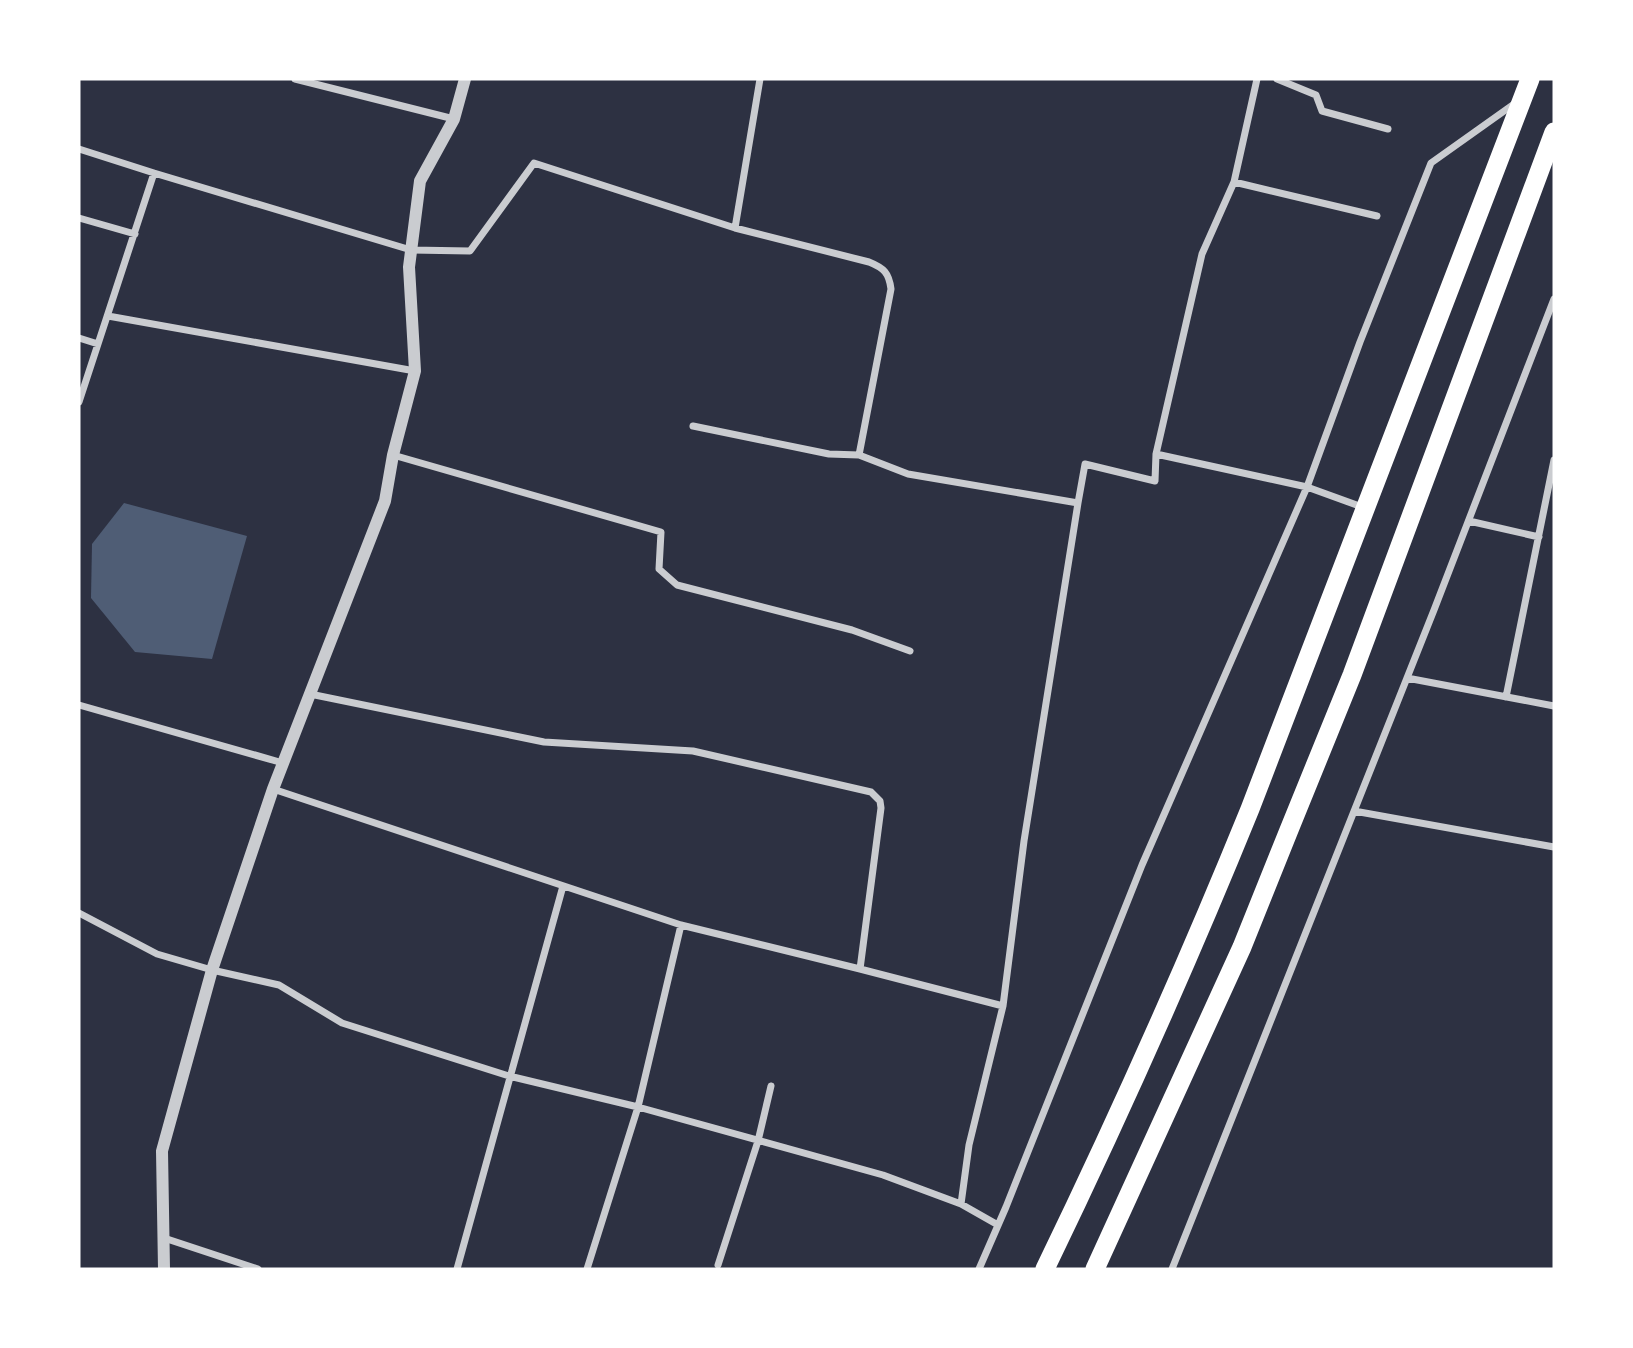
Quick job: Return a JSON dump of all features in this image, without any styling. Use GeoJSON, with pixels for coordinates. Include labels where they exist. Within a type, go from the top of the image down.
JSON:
{"type":"FeatureCollection","features":[{"type":"Feature","properties":{"kind":"highway"},"geometry":{"type":"LineString","coordinates":[[1045,1269],[1113,1129],[1251,808],[1530,79]]}},
{"type":"Feature","properties":{"kind":"highway"},"geometry":{"type":"LineString","coordinates":[[1095,1269],[1242,947],[1295,817],[1550,160],[1554,132]]}},
{"type":"Feature","properties":{"kind":"street"},"geometry":{"type":"LineString","coordinates":[[295,79],[454,119]]}},
{"type":"Feature","properties":{"kind":"street"},"geometry":{"type":"LineString","coordinates":[[164,1269],[162,1151],[212,971],[273,789],[385,501],[393,456],[415,371],[409,267],[420,181],[454,119],[465,79]]}},
{"type":"Feature","properties":{"kind":"street"},"geometry":{"type":"LineString","coordinates":[[735,228],[760,79]]}},
{"type":"Feature","properties":{"kind":"street"},"geometry":{"type":"LineString","coordinates":[[961,1204],[969,1145],[1003,1006],[1024,841],[1085,464],[1155,481],[1156,454],[1202,254],[1234,182],[1257,79]]}},
{"type":"Feature","properties":{"kind":"street"},"geometry":{"type":"LineString","coordinates":[[1277,79],[1316,95],[1322,111],[1388,129]]}},
{"type":"Feature","properties":{"kind":"street"},"geometry":{"type":"LineString","coordinates":[[979,1269],[1142,865],[1307,487],[1360,342],[1431,163],[1523,98]]}},
{"type":"Feature","properties":{"kind":"street"},"geometry":{"type":"LineString","coordinates":[[79,149],[411,250],[470,251],[534,163],[735,228],[882,267],[890,276],[891,289],[859,456]]}},
{"type":"Feature","properties":{"kind":"street"},"geometry":{"type":"LineString","coordinates":[[79,402],[154,173]]}},
{"type":"Feature","properties":{"kind":"street"},"geometry":{"type":"LineString","coordinates":[[1234,182],[1377,216]]}},
{"type":"Feature","properties":{"kind":"street"},"geometry":{"type":"LineString","coordinates":[[79,218],[135,234]]}},
{"type":"Feature","properties":{"kind":"street"},"geometry":{"type":"LineString","coordinates":[[1172,1269],[1469,521],[1554,299]]}},
{"type":"Feature","properties":{"kind":"street"},"geometry":{"type":"LineString","coordinates":[[108,316],[415,371]]}},
{"type":"Feature","properties":{"kind":"street"},"geometry":{"type":"LineString","coordinates":[[79,338],[98,344]]}},
{"type":"Feature","properties":{"kind":"street"},"geometry":{"type":"LineString","coordinates":[[693,426],[829,454],[859,456],[908,474],[1078,503]]}},
{"type":"Feature","properties":{"kind":"street"},"geometry":{"type":"LineString","coordinates":[[1156,454],[1307,487],[1365,509]]}},
{"type":"Feature","properties":{"kind":"street"},"geometry":{"type":"LineString","coordinates":[[393,456],[661,532],[659,569],[677,585],[852,630],[910,651]]}},
{"type":"Feature","properties":{"kind":"street"},"geometry":{"type":"LineString","coordinates":[[1506,697],[1554,460]]}},
{"type":"Feature","properties":{"kind":"street"},"geometry":{"type":"LineString","coordinates":[[1469,521],[1539,537]]}},
{"type":"Feature","properties":{"kind":"street"},"geometry":{"type":"LineString","coordinates":[[1407,678],[1554,706]]}},
{"type":"Feature","properties":{"kind":"street"},"geometry":{"type":"LineString","coordinates":[[309,694],[544,742],[693,751],[871,792],[880,801],[881,808],[860,969]]}},
{"type":"Feature","properties":{"kind":"street"},"geometry":{"type":"LineString","coordinates":[[79,705],[283,763]]}},
{"type":"Feature","properties":{"kind":"street"},"geometry":{"type":"LineString","coordinates":[[273,789],[681,925],[1003,1006]]}},
{"type":"Feature","properties":{"kind":"street"},"geometry":{"type":"LineString","coordinates":[[1354,811],[1554,847]]}},
{"type":"Feature","properties":{"kind":"street"},"geometry":{"type":"LineString","coordinates":[[457,1269],[563,886]]}},
{"type":"Feature","properties":{"kind":"street"},"geometry":{"type":"LineString","coordinates":[[79,913],[157,954],[212,971],[279,985],[342,1023],[509,1076],[638,1107],[883,1175],[961,1204],[998,1225]]}},
{"type":"Feature","properties":{"kind":"street"},"geometry":{"type":"LineString","coordinates":[[587,1269],[638,1107],[681,925]]}},
{"type":"Feature","properties":{"kind":"street"},"geometry":{"type":"LineString","coordinates":[[718,1265],[758,1141],[771,1086]]}},
{"type":"Feature","properties":{"kind":"street"},"geometry":{"type":"LineString","coordinates":[[164,1238],[258,1269]]}},
{"type":"Feature","properties":{"kind":"water"},"geometry":{"type":"Polygon","coordinates":[[[124,503],[247,536],[212,659],[135,652],[91,598],[92,544],[124,503]]]}}]}
